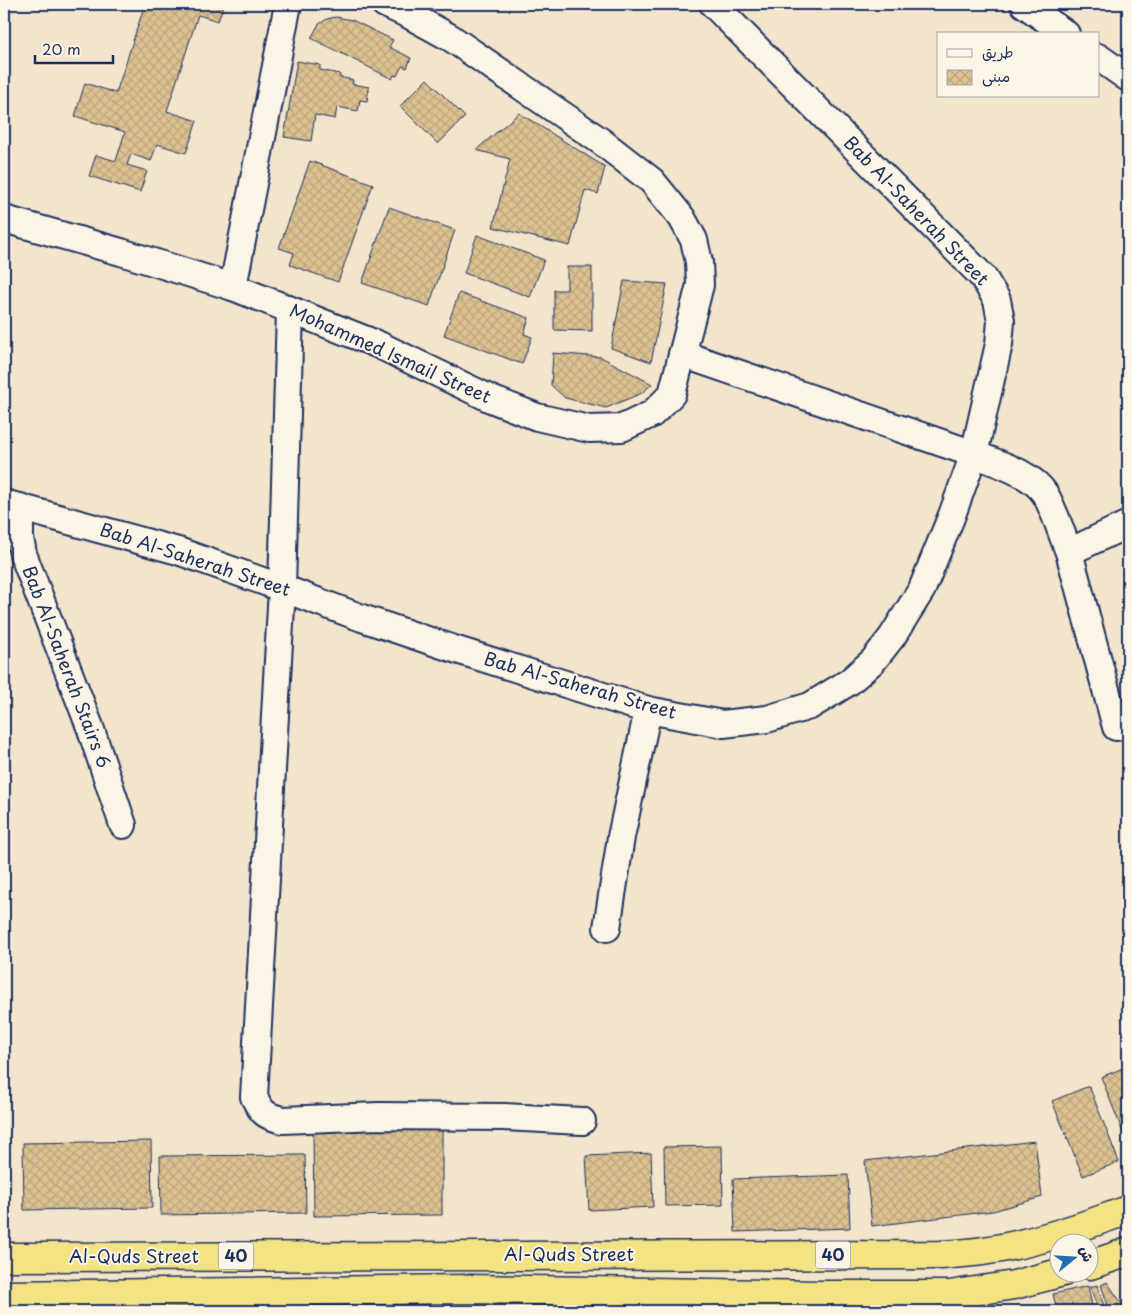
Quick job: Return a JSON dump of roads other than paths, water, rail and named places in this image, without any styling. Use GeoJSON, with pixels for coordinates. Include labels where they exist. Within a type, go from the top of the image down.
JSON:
{"type":"FeatureCollection","features":[{"type":"Feature","properties":{"kind":"highway","name":"Al-Quds Street"},"geometry":{"type":"LineString","coordinates":[[4,1257],[941,1254],[982,1252],[1018,1245],[1085,1226],[1128,1210]]}},
{"type":"Feature","properties":{"kind":"highway"},"geometry":{"type":"LineString","coordinates":[[1100,1262],[1128,1252]]}},
{"type":"Feature","properties":{"kind":"highway","name":"Al-Quds Street"},"geometry":{"type":"LineString","coordinates":[[4,1295],[467,1288],[822,1295],[949,1295],[1014,1285],[1050,1275]]}},
{"type":"Feature","properties":{"kind":"street"},"geometry":{"type":"LineString","coordinates":[[232,288],[288,4]]}},
{"type":"Feature","properties":{"kind":"street","name":"Mohammed Ismail Street"},"geometry":{"type":"LineString","coordinates":[[4,219],[121,252],[232,288],[379,345],[491,399],[537,417],[589,429],[622,428],[652,414],[672,394],[700,285],[699,262],[694,240],[682,218],[652,181],[602,142],[451,38],[385,4]]}},
{"type":"Feature","properties":{"kind":"street","name":"Bab Al-Saherah Street"},"geometry":{"type":"LineString","coordinates":[[12,505],[178,551],[362,618],[648,710],[723,724],[767,719],[810,706],[849,682],[873,661],[892,637],[922,589],[952,515],[974,454],[999,344],[1001,321],[997,300],[983,277],[713,4]]}},
{"type":"Feature","properties":{"kind":"street"},"geometry":{"type":"LineString","coordinates":[[1024,4],[1063,32]]}},
{"type":"Feature","properties":{"kind":"street"},"geometry":{"type":"LineString","coordinates":[[1100,58],[1128,78]]}},
{"type":"Feature","properties":{"kind":"street"},"geometry":{"type":"LineString","coordinates":[[290,310],[282,588],[254,1097],[261,1111],[272,1118],[283,1120],[378,1116],[504,1117],[582,1121]]}},
{"type":"Feature","properties":{"kind":"street"},"geometry":{"type":"LineString","coordinates":[[682,354],[974,454],[1017,472],[1041,489],[1069,552],[1116,727],[1128,720]]}},
{"type":"Feature","properties":{"kind":"street","name":"Bab Al-Saherah Stairs 6"},"geometry":{"type":"LineString","coordinates":[[12,505],[23,554],[90,726],[123,824]]}},
{"type":"Feature","properties":{"kind":"street"},"geometry":{"type":"LineString","coordinates":[[1069,552],[1128,524]]}},
{"type":"Feature","properties":{"kind":"street"},"geometry":{"type":"LineString","coordinates":[[607,928],[620,845],[648,710]]}}]}
